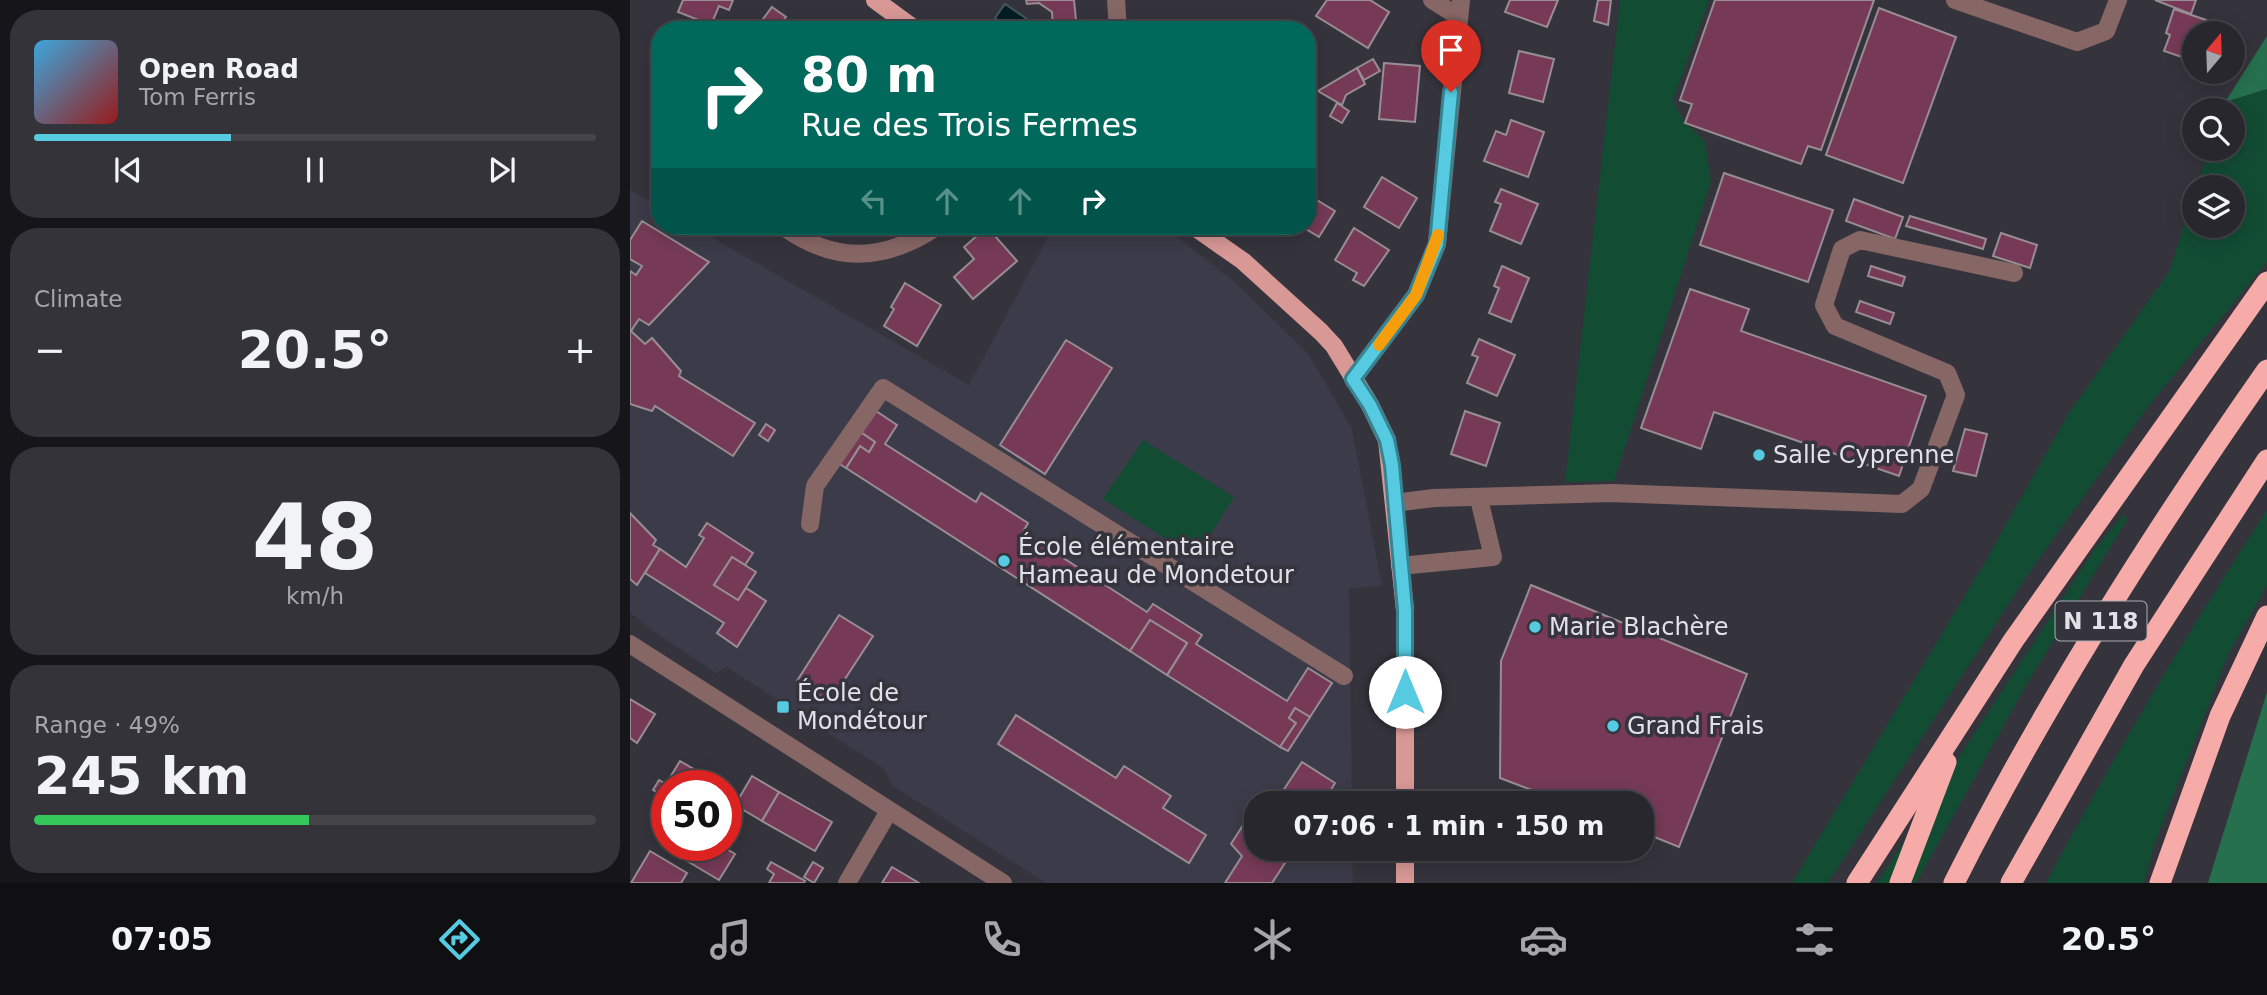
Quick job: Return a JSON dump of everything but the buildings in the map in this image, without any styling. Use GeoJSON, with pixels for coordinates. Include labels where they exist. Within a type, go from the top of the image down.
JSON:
{"type":"FeatureCollection","features":[{"type":"Feature","properties":{"kind":"highway"},"geometry":{"type":"LineString","coordinates":[[1857,883],[2012,641],[2267,282]]}},
{"type":"Feature","properties":{"kind":"highway","name":"N 118"},"geometry":{"type":"LineString","coordinates":[[1954,883],[2038,728],[2115,597],[2267,370]]}},
{"type":"Feature","properties":{"kind":"highway","name":"N 118"},"geometry":{"type":"LineString","coordinates":[[2011,883],[2134,665],[2267,460]]}},
{"type":"Feature","properties":{"kind":"highway"},"geometry":{"type":"LineString","coordinates":[[2160,883],[2220,716],[2267,616]]}},
{"type":"Feature","properties":{"kind":"highway"},"geometry":{"type":"LineString","coordinates":[[1900,883],[1960,724]]}},
{"type":"Feature","properties":{"kind":"main road"},"geometry":{"type":"LineString","coordinates":[[875,0],[904,21]]}},
{"type":"Feature","properties":{"kind":"main road"},"geometry":{"type":"LineString","coordinates":[[1206,235],[1243,261],[1334,346],[1370,405],[1387,440],[1405,610],[1405,791]]}},
{"type":"Feature","properties":{"kind":"main road"},"geometry":{"type":"LineString","coordinates":[[1405,861],[1405,883]]}},
{"type":"Feature","properties":{"kind":"street"},"geometry":{"type":"LineString","coordinates":[[1116,0],[1117,21]]}},
{"type":"Feature","properties":{"kind":"street"},"geometry":{"type":"LineString","coordinates":[[1353,379],[1416,295],[1437,244],[1460,8],[1432,0]]}},
{"type":"Feature","properties":{"kind":"street"},"geometry":{"type":"LineString","coordinates":[[1955,0],[2077,42],[2106,31],[2118,0]]}},
{"type":"Feature","properties":{"kind":"street"},"geometry":{"type":"LineString","coordinates":[[794,235],[807,244],[841,253],[884,251],[924,235]]}},
{"type":"Feature","properties":{"kind":"street"},"geometry":{"type":"LineString","coordinates":[[1394,503],[1434,498],[1479,499],[1612,493],[1902,504],[1921,488],[1956,395],[1947,373],[1835,326],[1824,305],[1842,249],[1860,240],[2014,273]]}},
{"type":"Feature","properties":{"kind":"street"},"geometry":{"type":"LineString","coordinates":[[810,524],[815,486],[883,388],[1343,676]]}},
{"type":"Feature","properties":{"kind":"street"},"geometry":{"type":"LineString","coordinates":[[1400,566],[1493,557],[1479,499]]}},
{"type":"Feature","properties":{"kind":"street"},"geometry":{"type":"LineString","coordinates":[[630,645],[1003,883]]}},
{"type":"Feature","properties":{"kind":"street"},"geometry":{"type":"LineString","coordinates":[[847,883],[890,811]]}},
{"type":"Feature","properties":{"kind":"shaded area"},"geometry":{"type":"Polygon","coordinates":[[[1005,4],[1030,21],[1000,21],[995,18],[1005,4]]]}},
{"type":"Feature","properties":{"kind":"shaded area","name":"École élémentaire Hameau de Mondetour"},"geometry":{"type":"Polygon","coordinates":[[[630,190],[651,202],[651,235],[708,235],[969,385],[1049,235],[1175,235],[1236,283],[1309,355],[1352,429],[1382,586],[1349,588],[1352,791],[1244,791],[1244,861],[1352,861],[1353,883],[1046,883],[893,786],[884,769],[727,667],[716,673],[650,629],[630,612],[630,190]]]}},
{"type":"Feature","properties":{"kind":"green space"},"geometry":{"type":"Polygon","coordinates":[[[1620,0],[1709,0],[1673,101],[1685,123],[1705,141],[1711,182],[1614,481],[1565,482],[1620,0]]]}},
{"type":"Feature","properties":{"kind":"green space"},"geometry":{"type":"Polygon","coordinates":[[[2267,36],[2267,89],[2238,98],[2228,98],[2236,84],[2245,84],[2245,71],[2267,36]]]}},
{"type":"Feature","properties":{"kind":"green space"},"geometry":{"type":"Polygon","coordinates":[[[2267,89],[2267,262],[2148,407],[2026,577],[1828,883],[1792,883],[1984,564],[2068,414],[2169,272],[2182,231],[2182,238],[2245,238],[2245,175],[2201,175],[2205,161],[2245,161],[2245,98],[2238,98],[2267,89]]]}},
{"type":"Feature","properties":{"kind":"green space"},"geometry":{"type":"Polygon","coordinates":[[[1143,440],[1234,497],[1196,558],[1103,499],[1143,440]]]}},
{"type":"Feature","properties":{"kind":"green space"},"geometry":{"type":"Polygon","coordinates":[[[2267,510],[2267,585],[2228,655],[2155,843],[2144,883],[2046,883],[2152,694],[2267,510]]]}},
{"type":"Feature","properties":{"kind":"green space"},"geometry":{"type":"Polygon","coordinates":[[[2124,514],[2127,520],[2027,684],[1916,883],[1877,883],[2094,550],[2124,514]]]}},
{"type":"Feature","properties":{"kind":"green space"},"geometry":{"type":"Polygon","coordinates":[[[2267,692],[2267,883],[2208,883],[2267,692]]]}},
{"type":"Feature","properties":{"kind":"slow traffic"},"geometry":{"type":"LineString","coordinates":[[1379,345],[1416,295],[1437,244],[1438,235]]}},
{"type":"Feature","properties":{"kind":"place","name":"Salle Cyprenne"},"geometry":{"type":"Point","coordinates":[1759,455]}},
{"type":"Feature","properties":{"kind":"place","name":"École élémentaire Hameau de Mondetour"},"geometry":{"type":"Point","coordinates":[1004,561]}},
{"type":"Feature","properties":{"kind":"place","name":"Marie Blachère"},"geometry":{"type":"Point","coordinates":[1535,627]}},
{"type":"Feature","properties":{"kind":"place","name":"École de Mondétour"},"geometry":{"type":"Point","coordinates":[783,707]}},
{"type":"Feature","properties":{"kind":"place","name":"Grand Frais"},"geometry":{"type":"Point","coordinates":[1613,726]}},
{"type":"Feature","properties":{"kind":"route"},"geometry":{"type":"LineString","coordinates":[[1405,692],[1405,610],[1392,465],[1387,440],[1370,405],[1353,379],[1416,295],[1437,244],[1451,92]]}}]}
